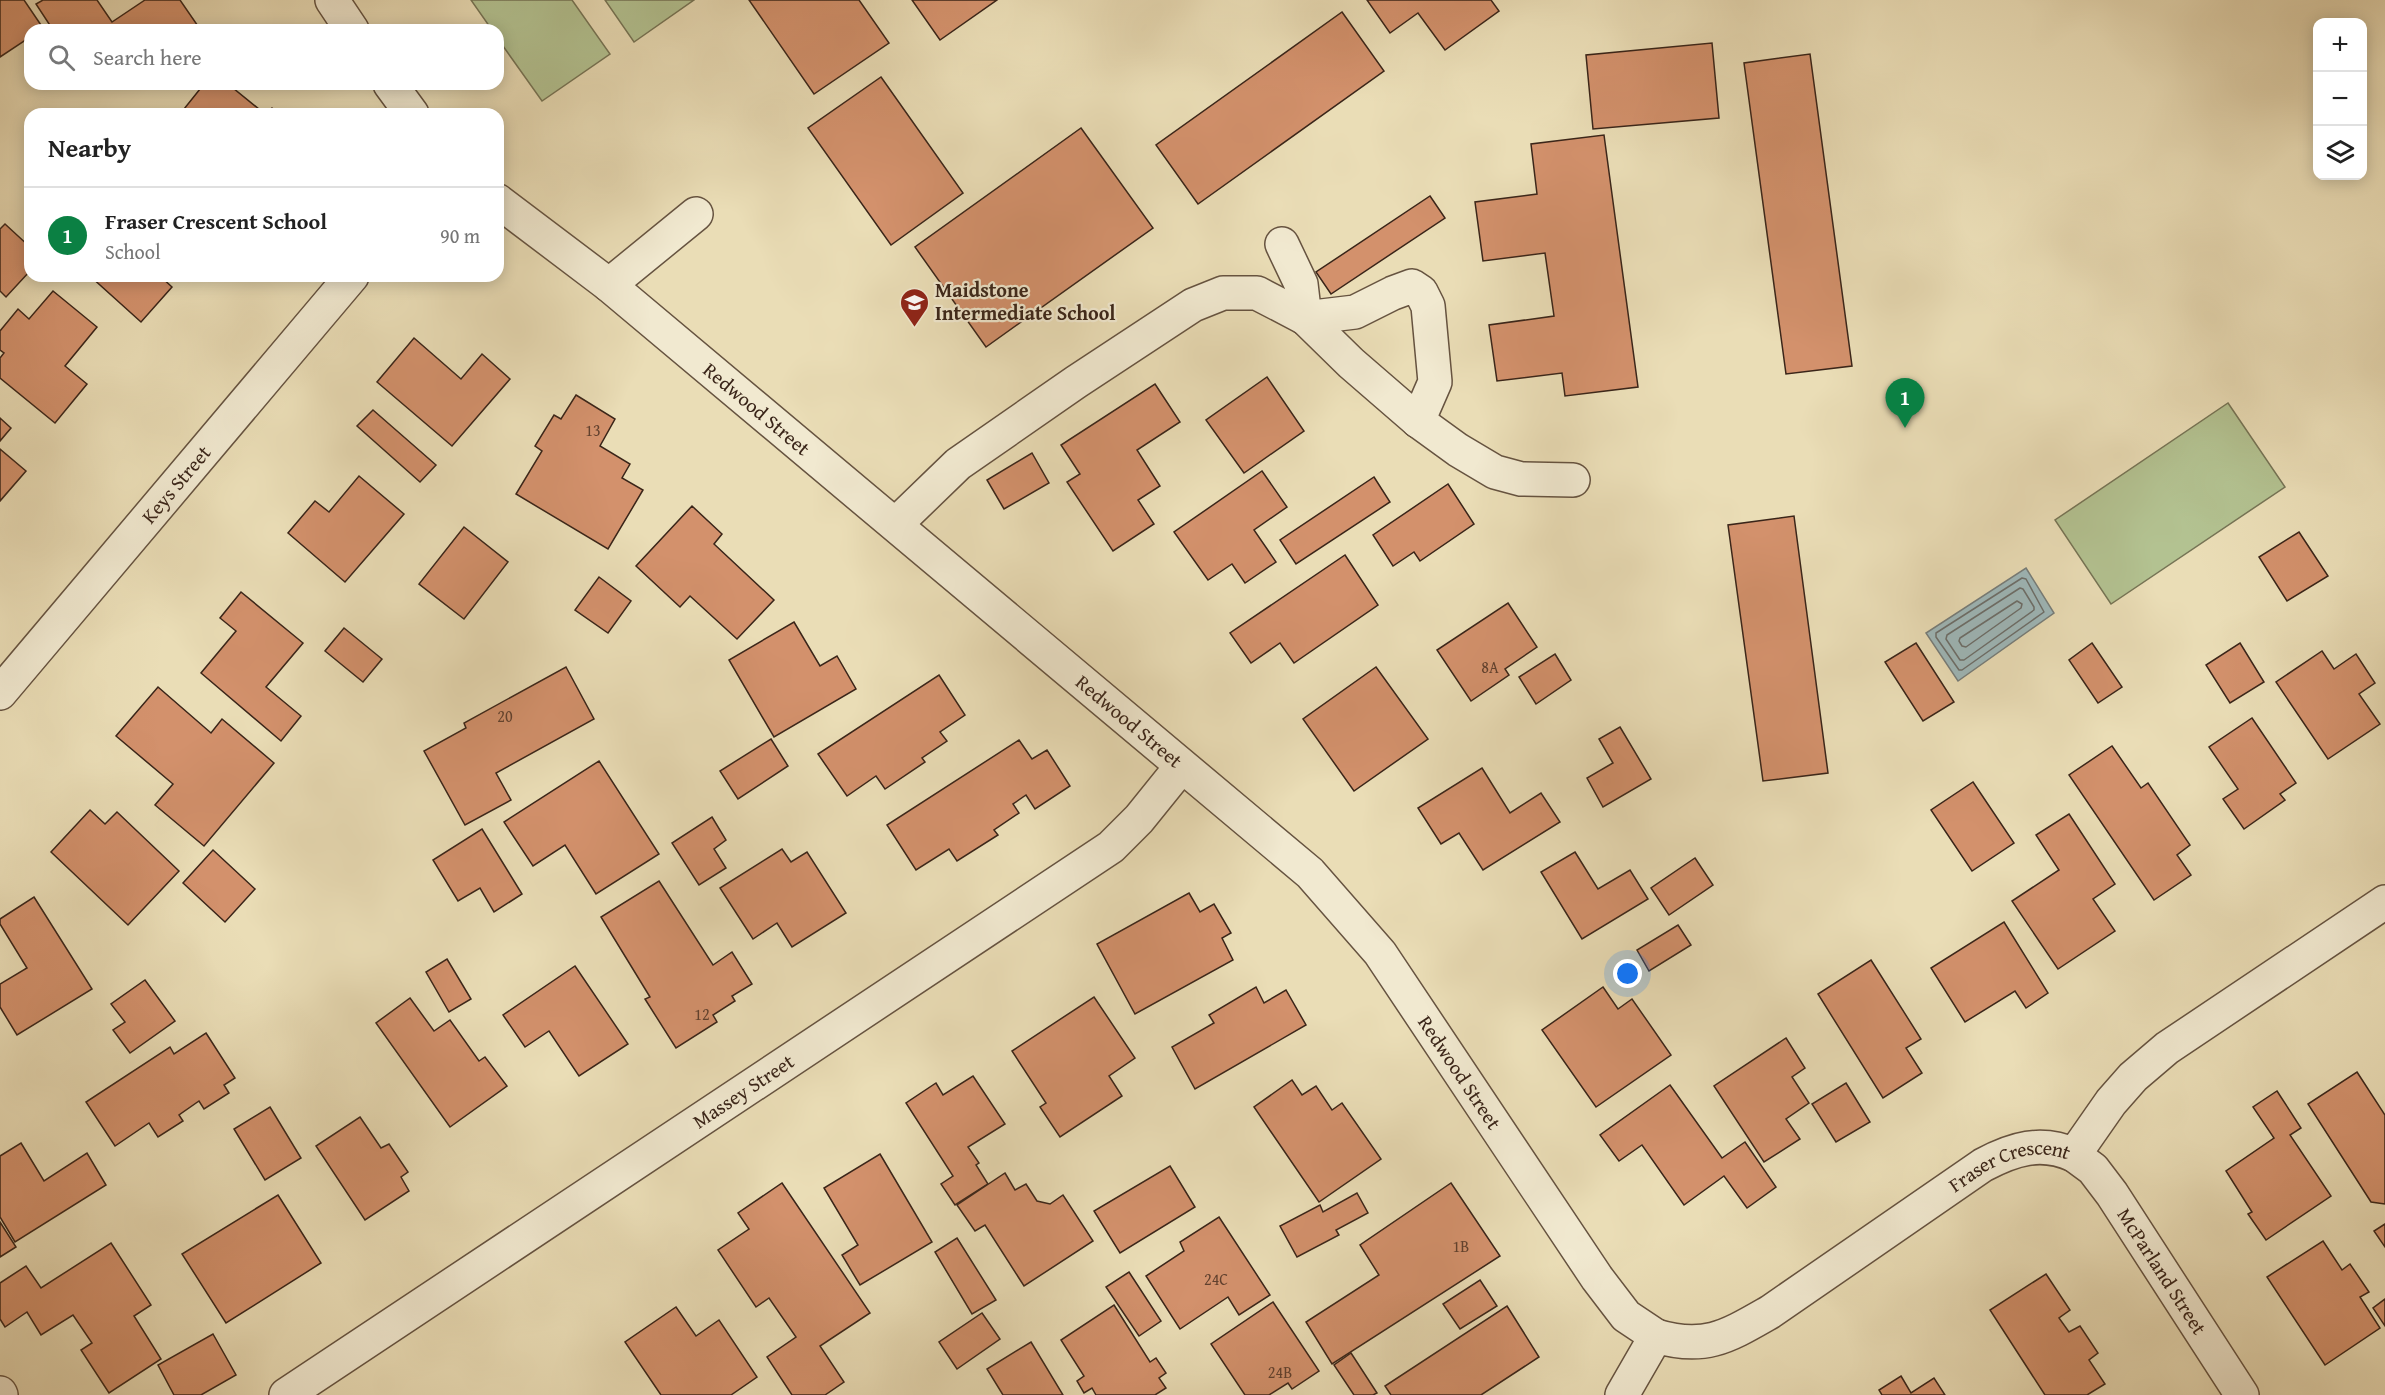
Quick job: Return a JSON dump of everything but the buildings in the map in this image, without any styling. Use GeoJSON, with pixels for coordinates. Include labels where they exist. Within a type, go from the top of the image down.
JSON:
{"type":"FeatureCollection","features":[{"type":"Feature","properties":{"kind":"street"},"geometry":{"type":"LineString","coordinates":[[332,0],[348,24]]}},
{"type":"Feature","properties":{"kind":"street"},"geometry":{"type":"LineString","coordinates":[[394,90],[408,108]]}},
{"type":"Feature","properties":{"kind":"street","name":"Redwood Street"},"geometry":{"type":"LineString","coordinates":[[504,206],[609,285],[1310,873],[1380,953],[1597,1278],[1626,1316],[1656,1336]]}},
{"type":"Feature","properties":{"kind":"street"},"geometry":{"type":"LineString","coordinates":[[609,285],[696,214]]}},
{"type":"Feature","properties":{"kind":"street"},"geometry":{"type":"LineString","coordinates":[[1282,244],[1301,284],[1305,318]]}},
{"type":"Feature","properties":{"kind":"street","name":"Keys Street"},"geometry":{"type":"LineString","coordinates":[[0,693],[347,282]]}},
{"type":"Feature","properties":{"kind":"street"},"geometry":{"type":"LineString","coordinates":[[1305,318],[1355,312],[1412,286],[1421,292],[1428,306],[1435,382],[1418,421]]}},
{"type":"Feature","properties":{"kind":"street"},"geometry":{"type":"LineString","coordinates":[[896,524],[958,464],[1193,305],[1223,293],[1257,293],[1305,318],[1351,363],[1418,421],[1458,450],[1495,472],[1521,479],[1573,480]]}},
{"type":"Feature","properties":{"kind":"street","name":"Massey Street"},"geometry":{"type":"LineString","coordinates":[[286,1395],[1111,847],[1139,819],[1181,767]]}},
{"type":"Feature","properties":{"kind":"street","name":"Fraser Crescent"},"geometry":{"type":"LineString","coordinates":[[1656,1336],[1678,1342],[1702,1343],[1734,1333],[1770,1312],[1983,1165],[2006,1153],[2028,1147],[2045,1147],[2060,1149],[2074,1155],[2111,1102],[2133,1077],[2167,1048],[2385,902]]}},
{"type":"Feature","properties":{"kind":"street","name":"McParland Street"},"geometry":{"type":"LineString","coordinates":[[2074,1155],[2093,1169],[2112,1194],[2242,1395]]}},
{"type":"Feature","properties":{"kind":"street"},"geometry":{"type":"LineString","coordinates":[[1622,1395],[1656,1336]]}},
{"type":"Feature","properties":{"kind":"green space"},"geometry":{"type":"Polygon","coordinates":[[[471,0],[572,0],[610,54],[542,101],[504,47],[504,24],[488,24],[471,0]]]}},
{"type":"Feature","properties":{"kind":"green space"},"geometry":{"type":"Polygon","coordinates":[[[605,0],[694,0],[634,42],[605,0]]]}},
{"type":"Feature","properties":{"kind":"green space"},"geometry":{"type":"Polygon","coordinates":[[[2228,403],[2285,487],[2111,604],[2055,520],[2228,403]]]}},
{"type":"Feature","properties":{"kind":"water"},"geometry":{"type":"Polygon","coordinates":[[[2026,568],[2054,613],[1958,681],[1926,633],[2026,568]]]}},
{"type":"Feature","properties":{"kind":"place","name":"Maidstone Intermediate School"},"geometry":{"type":"Point","coordinates":[914,328]}},
{"type":"Feature","properties":{"kind":"place","name":"Fraser Crescent School"},"geometry":{"type":"Point","coordinates":[1905,428]}}]}
